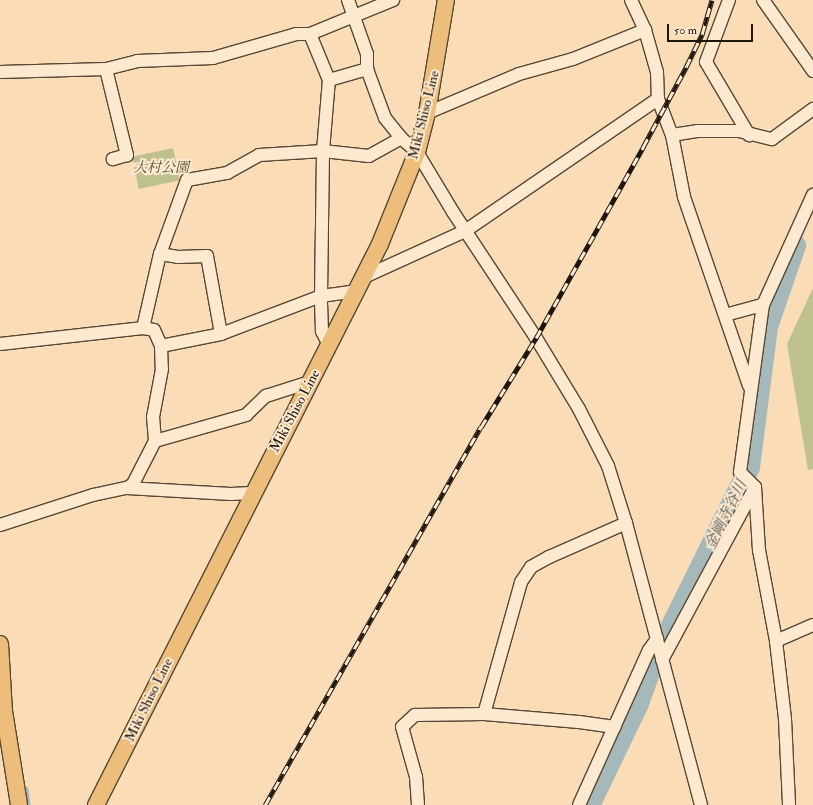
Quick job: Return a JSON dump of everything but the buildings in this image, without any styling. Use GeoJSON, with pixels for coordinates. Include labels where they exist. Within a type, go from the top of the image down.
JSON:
{"type":"FeatureCollection","features":[{"type":"Feature","properties":{"kind":"main road","name":"Miki Shiso Line"},"geometry":{"type":"LineString","coordinates":[[100,803],[252,493],[361,284],[380,244],[417,152],[427,113],[446,0]]}},
{"type":"Feature","properties":{"kind":"main road"},"geometry":{"type":"LineString","coordinates":[[0,644],[2,711],[19,805]]}},
{"type":"Feature","properties":{"kind":"street"},"geometry":{"type":"LineString","coordinates":[[348,0],[355,16],[367,54],[367,69],[386,118],[401,138],[417,152],[465,231],[579,409],[608,466],[626,523],[701,805]]}},
{"type":"Feature","properties":{"kind":"street"},"geometry":{"type":"LineString","coordinates":[[0,72],[106,69],[137,61],[213,58],[296,34],[310,34],[393,0]]}},
{"type":"Feature","properties":{"kind":"street"},"geometry":{"type":"LineString","coordinates":[[631,0],[645,30],[657,72],[658,99],[672,135],[684,197],[750,389]]}},
{"type":"Feature","properties":{"kind":"street"},"geometry":{"type":"LineString","coordinates":[[728,0],[706,62],[749,135]]}},
{"type":"Feature","properties":{"kind":"street"},"geometry":{"type":"LineString","coordinates":[[763,0],[813,71]]}},
{"type":"Feature","properties":{"kind":"street"},"geometry":{"type":"LineString","coordinates":[[427,113],[519,74],[573,59],[645,30]]}},
{"type":"Feature","properties":{"kind":"street"},"geometry":{"type":"LineString","coordinates":[[310,34],[329,80],[324,151],[321,296],[322,331],[329,345]]}},
{"type":"Feature","properties":{"kind":"street"},"geometry":{"type":"LineString","coordinates":[[106,69],[127,155],[112,159]]}},
{"type":"Feature","properties":{"kind":"street"},"geometry":{"type":"LineString","coordinates":[[329,80],[367,69]]}},
{"type":"Feature","properties":{"kind":"street"},"geometry":{"type":"LineString","coordinates":[[161,346],[221,334],[321,296],[361,284],[465,231],[658,99]]}},
{"type":"Feature","properties":{"kind":"street"},"geometry":{"type":"LineString","coordinates":[[672,135],[697,130],[739,131],[749,135],[772,139],[813,109]]}},
{"type":"Feature","properties":{"kind":"street"},"geometry":{"type":"LineString","coordinates":[[143,328],[160,254],[187,180],[227,173],[259,155],[324,151],[369,156],[401,138]]}},
{"type":"Feature","properties":{"kind":"street"},"geometry":{"type":"LineString","coordinates":[[789,805],[785,719],[776,641],[759,550],[755,486],[740,472],[750,389],[763,305],[813,195]]}},
{"type":"Feature","properties":{"kind":"street"},"geometry":{"type":"LineString","coordinates":[[160,254],[178,257],[207,256],[221,334]]}},
{"type":"Feature","properties":{"kind":"street"},"geometry":{"type":"LineString","coordinates":[[725,315],[763,305]]}},
{"type":"Feature","properties":{"kind":"street"},"geometry":{"type":"LineString","coordinates":[[0,344],[143,328],[154,330],[161,346],[162,369],[153,417],[155,441],[133,484],[128,488]]}},
{"type":"Feature","properties":{"kind":"street"},"geometry":{"type":"LineString","coordinates":[[155,441],[246,415],[266,396],[310,382]]}},
{"type":"Feature","properties":{"kind":"street"},"geometry":{"type":"LineString","coordinates":[[662,660],[755,486]]}},
{"type":"Feature","properties":{"kind":"street"},"geometry":{"type":"LineString","coordinates":[[0,525],[93,494],[128,488],[231,494],[252,493]]}},
{"type":"Feature","properties":{"kind":"street"},"geometry":{"type":"LineString","coordinates":[[484,714],[521,582],[531,567],[549,557],[626,523]]}},
{"type":"Feature","properties":{"kind":"street"},"geometry":{"type":"LineString","coordinates":[[776,641],[813,624]]}},
{"type":"Feature","properties":{"kind":"street"},"geometry":{"type":"LineString","coordinates":[[579,805],[649,650],[657,639]]}},
{"type":"Feature","properties":{"kind":"street"},"geometry":{"type":"LineString","coordinates":[[418,805],[416,776],[402,728],[415,715],[484,714],[579,722],[615,728]]}},
{"type":"Feature","properties":{"kind":"green space","name":"大村公園"},"geometry":{"type":"Polygon","coordinates":[[[173,148],[180,180],[139,189],[132,157],[173,148]]]}},
{"type":"Feature","properties":{"kind":"green space"},"geometry":{"type":"Polygon","coordinates":[[[813,288],[813,469],[808,470],[787,344],[813,288]]]}},
{"type":"Feature","properties":{"kind":"waterway","name":"金剛寺谷川"},"geometry":{"type":"LineString","coordinates":[[589,805],[638,703],[652,664],[749,467],[767,326],[795,245]]}},
{"type":"Feature","properties":{"kind":"waterway"},"geometry":{"type":"LineString","coordinates":[[27,789],[29,805]]}},
{"type":"Feature","properties":{"kind":"railway"},"geometry":{"type":"LineString","coordinates":[[265,805],[481,427],[536,338],[643,147],[702,34],[712,0]]}}]}
